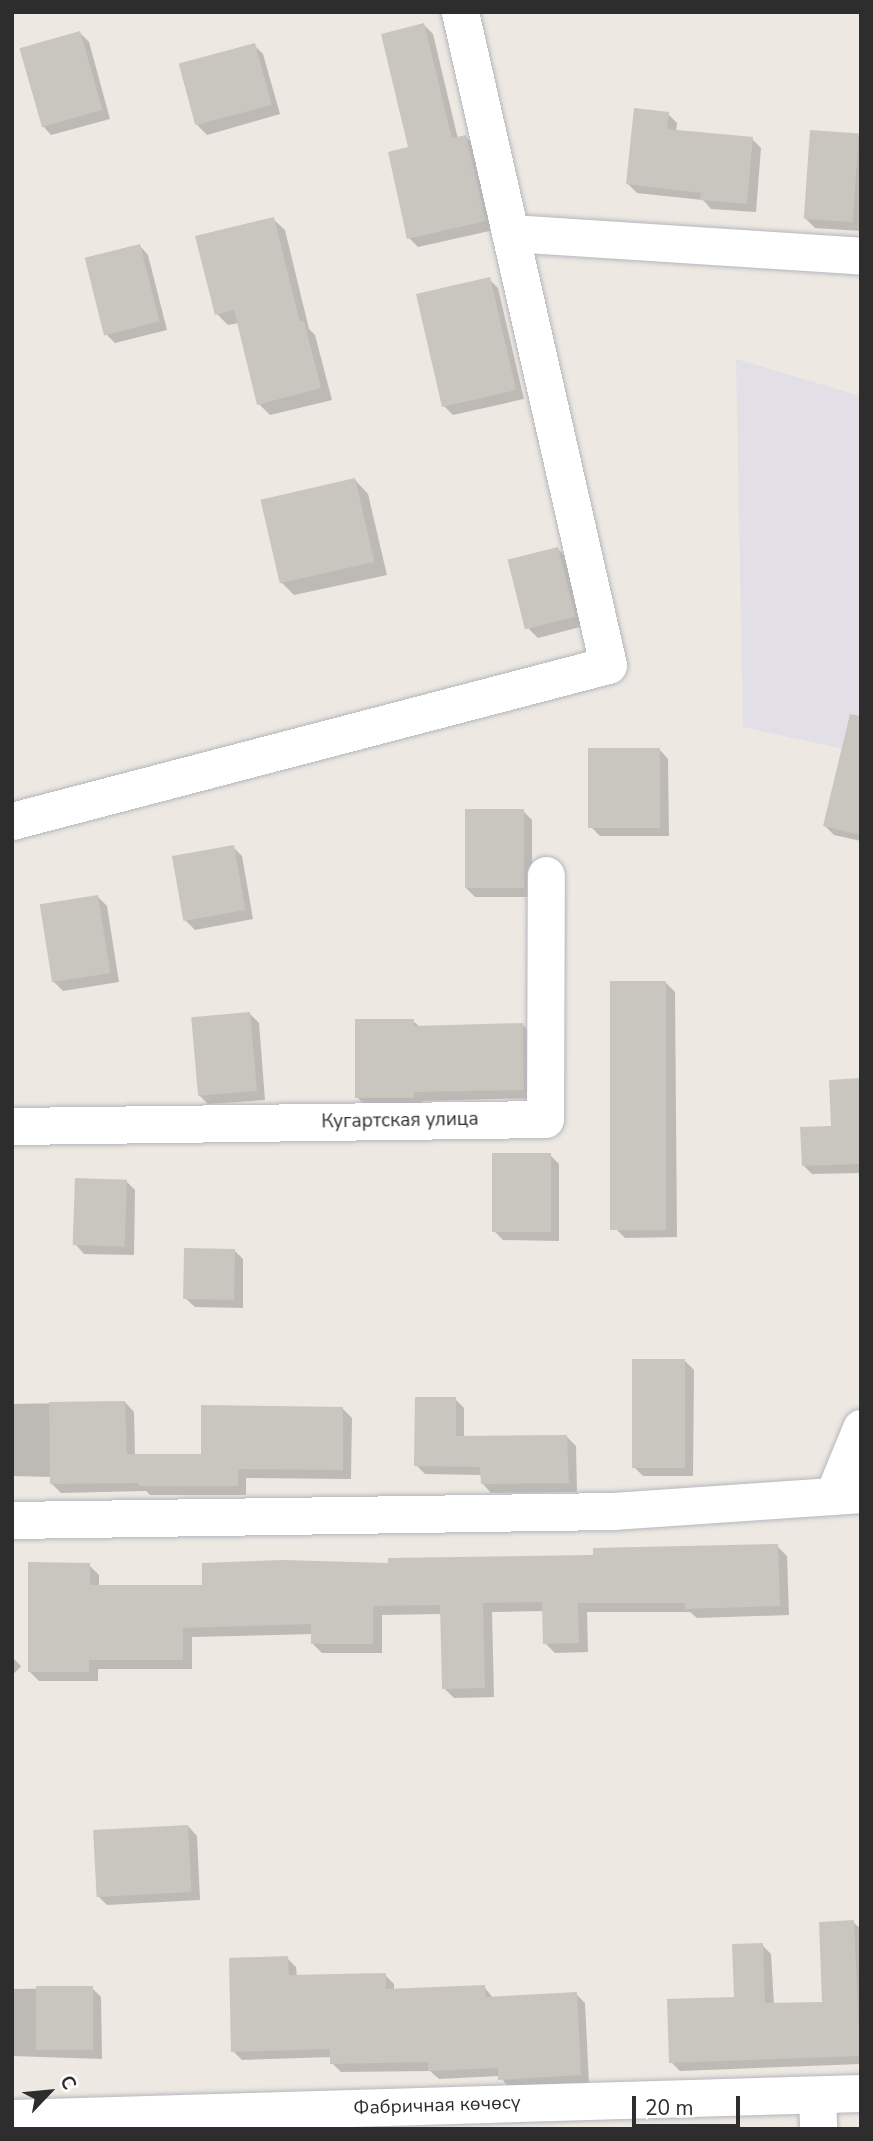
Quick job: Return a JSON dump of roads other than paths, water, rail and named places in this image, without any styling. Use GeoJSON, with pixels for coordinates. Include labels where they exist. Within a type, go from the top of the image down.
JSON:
{"type":"FeatureCollection","features":[{"type":"Feature","properties":{"kind":"street"},"geometry":{"type":"LineString","coordinates":[[12,821],[608,665],[460,12]]}},
{"type":"Feature","properties":{"kind":"street"},"geometry":{"type":"LineString","coordinates":[[510,233],[861,256]]}},
{"type":"Feature","properties":{"kind":"street","name":"Кугартская улица"},"geometry":{"type":"LineString","coordinates":[[12,1126],[545,1119],[546,875]]}},
{"type":"Feature","properties":{"kind":"street"},"geometry":{"type":"LineString","coordinates":[[12,1520],[613,1511],[847,1495],[861,1428]]}},
{"type":"Feature","properties":{"kind":"street","name":"Фабричная көчөсү"},"geometry":{"type":"LineString","coordinates":[[12,2118],[817,2112],[861,2093]]}}]}
